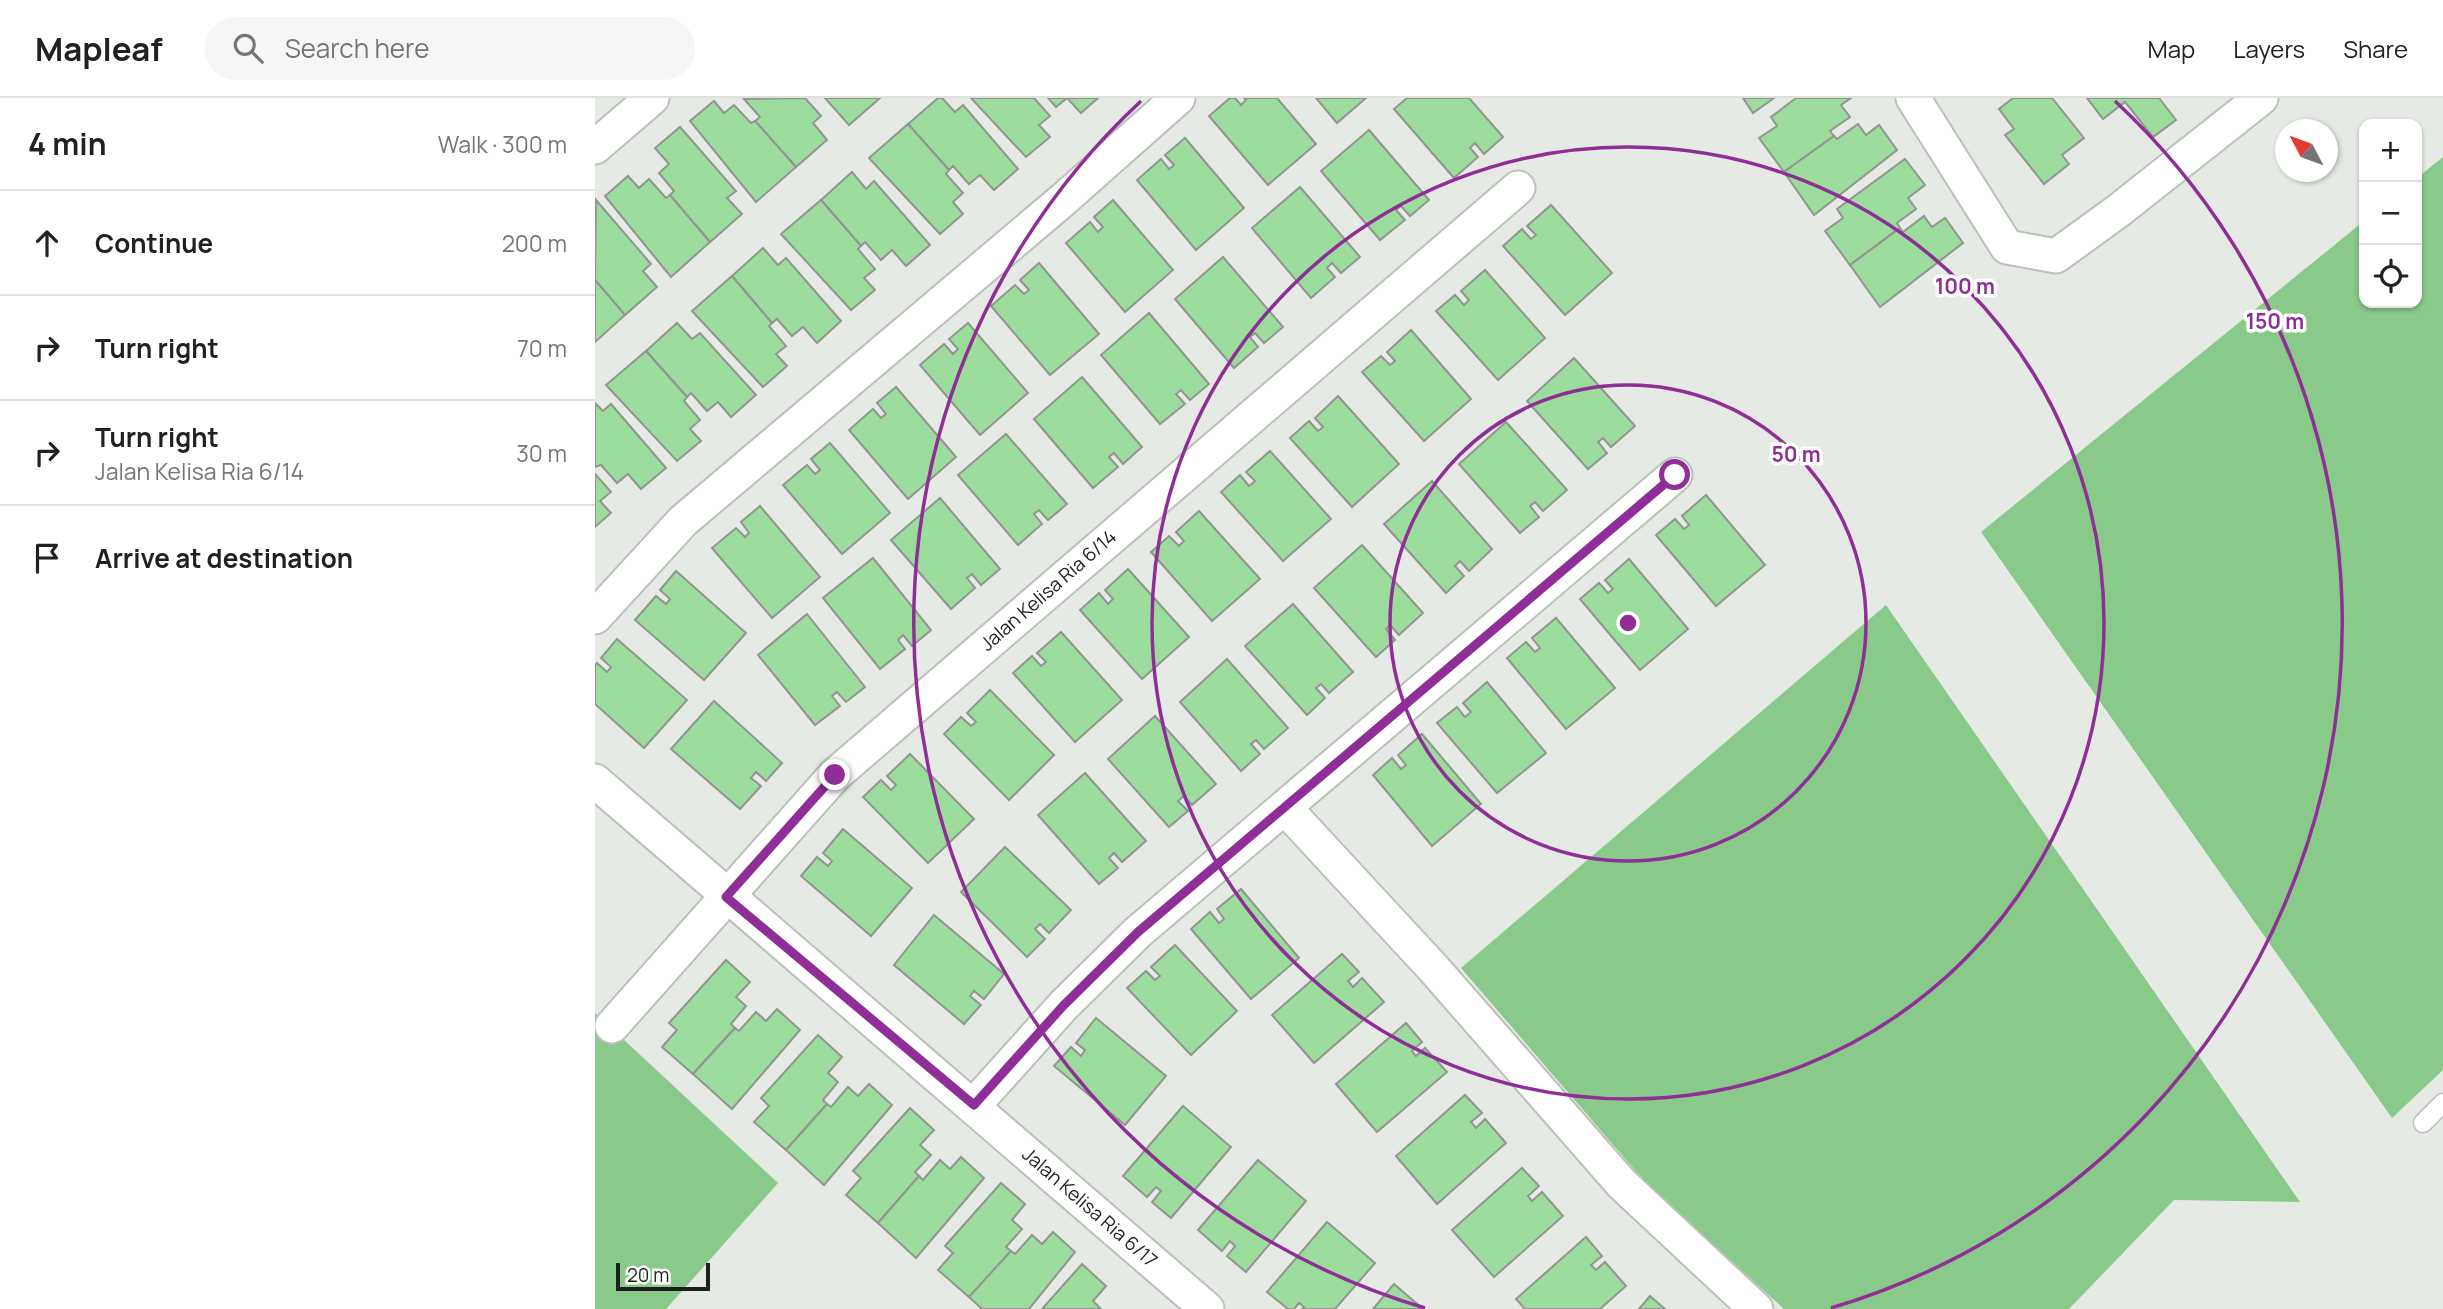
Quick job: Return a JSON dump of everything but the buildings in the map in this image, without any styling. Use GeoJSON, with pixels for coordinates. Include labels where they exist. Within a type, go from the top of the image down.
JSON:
{"type":"FeatureCollection","features":[{"type":"Feature","properties":{"kind":"street"},"geometry":{"type":"LineString","coordinates":[[595,147],[652,98]]}},
{"type":"Feature","properties":{"kind":"street"},"geometry":{"type":"LineString","coordinates":[[595,617],[683,520],[1064,199],[1178,98]]}},
{"type":"Feature","properties":{"kind":"street"},"geometry":{"type":"LineString","coordinates":[[1913,98],[2007,247],[2056,256],[2118,211],[2261,98]]}},
{"type":"Feature","properties":{"kind":"street","name":"Jalan Kelisa Ria 6/14"},"geometry":{"type":"LineString","coordinates":[[612,1027],[835,775],[1518,188]]}},
{"type":"Feature","properties":{"kind":"street"},"geometry":{"type":"LineString","coordinates":[[974,1105],[1063,1006],[1138,932],[1675,475]]}},
{"type":"Feature","properties":{"kind":"street","name":"Jalan Kelisa Ria 6/17"},"geometry":{"type":"LineString","coordinates":[[595,781],[726,897],[974,1105],[1207,1309]]}},
{"type":"Feature","properties":{"kind":"street"},"geometry":{"type":"LineString","coordinates":[[1285,808],[1434,969],[1622,1184],[1756,1309]]}},
{"type":"Feature","properties":{"kind":"lane"},"geometry":{"type":"LineString","coordinates":[[2423,1123],[2443,1103]]}},
{"type":"Feature","properties":{"kind":"green space"},"geometry":{"type":"Polygon","coordinates":[[[2443,157],[2443,1070],[2392,1118],[1981,532],[2359,225],[2359,308],[2422,308],[2422,174],[2443,157]]]}},
{"type":"Feature","properties":{"kind":"green space"},"geometry":{"type":"Polygon","coordinates":[[[1886,605],[2300,1202],[2174,1200],[2069,1309],[1784,1309],[1646,1183],[1461,968],[1886,605]]]}},
{"type":"Feature","properties":{"kind":"green space"},"geometry":{"type":"Polygon","coordinates":[[[595,1013],[778,1183],[666,1309],[595,1309],[595,1013]]]}},
{"type":"Feature","properties":{"kind":"route"},"geometry":{"type":"LineString","coordinates":[[835,775],[726,897],[974,1105],[1063,1006],[1138,932],[1675,475]]}}]}
